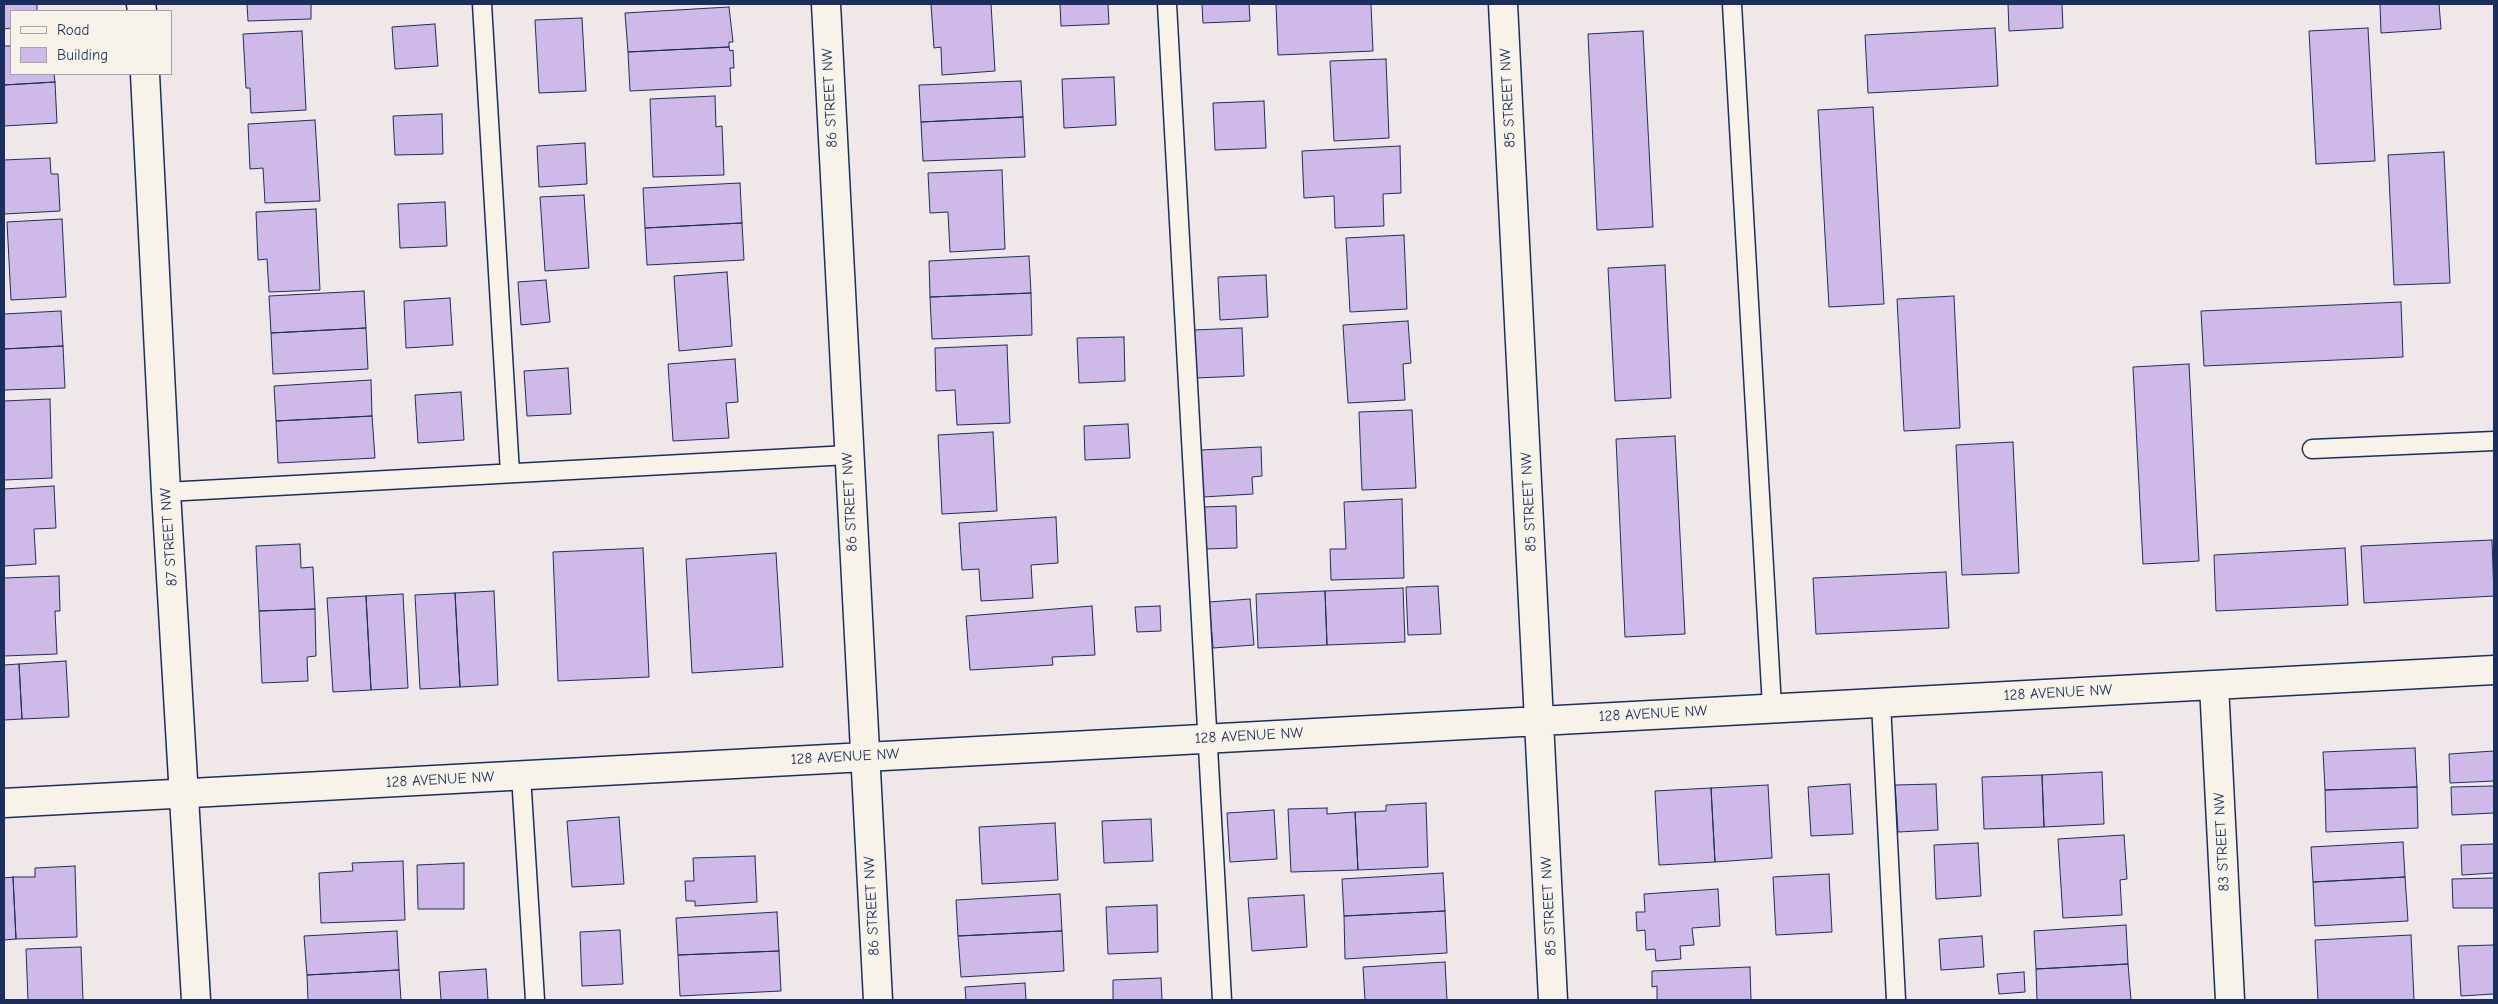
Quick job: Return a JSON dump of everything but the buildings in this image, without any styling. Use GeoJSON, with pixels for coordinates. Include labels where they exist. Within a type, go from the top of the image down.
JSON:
{"type":"FeatureCollection","features":[{"type":"Feature","properties":{"kind":"street","name":"86 STREET NW"},"geometry":{"type":"LineString","coordinates":[[826,4],[848,455],[878,1000]]}},
{"type":"Feature","properties":{"kind":"street","name":"85 STREET NW"},"geometry":{"type":"LineString","coordinates":[[1503,4],[1541,720],[1553,1000]]}},
{"type":"Feature","properties":{"kind":"street","name":"87 STREET NW"},"geometry":{"type":"LineString","coordinates":[[145,75],[166,492],[196,1000]]}},
{"type":"Feature","properties":{"kind":"street","name":"128 AVENUE NW"},"geometry":{"type":"LineString","coordinates":[[4,803],[1772,707],[1881,703],[2494,670]]}},
{"type":"Feature","properties":{"kind":"street","name":"83 STREET NW"},"geometry":{"type":"LineString","coordinates":[[2214,685],[2230,1000]]}},
{"type":"Feature","properties":{"kind":"lane"},"geometry":{"type":"LineString","coordinates":[[482,4],[510,473]]}},
{"type":"Feature","properties":{"kind":"lane"},"geometry":{"type":"LineString","coordinates":[[1167,4],[1206,739],[1222,1000]]}},
{"type":"Feature","properties":{"kind":"lane"},"geometry":{"type":"LineString","coordinates":[[1732,4],[1772,707]]}},
{"type":"Feature","properties":{"kind":"lane"},"geometry":{"type":"LineString","coordinates":[[2312,449],[2494,440]]}},
{"type":"Feature","properties":{"kind":"lane"},"geometry":{"type":"LineString","coordinates":[[166,492],[848,455]]}},
{"type":"Feature","properties":{"kind":"lane"},"geometry":{"type":"LineString","coordinates":[[1881,703],[1896,1000]]}},
{"type":"Feature","properties":{"kind":"lane"},"geometry":{"type":"LineString","coordinates":[[522,775],[535,1000]]}}]}
